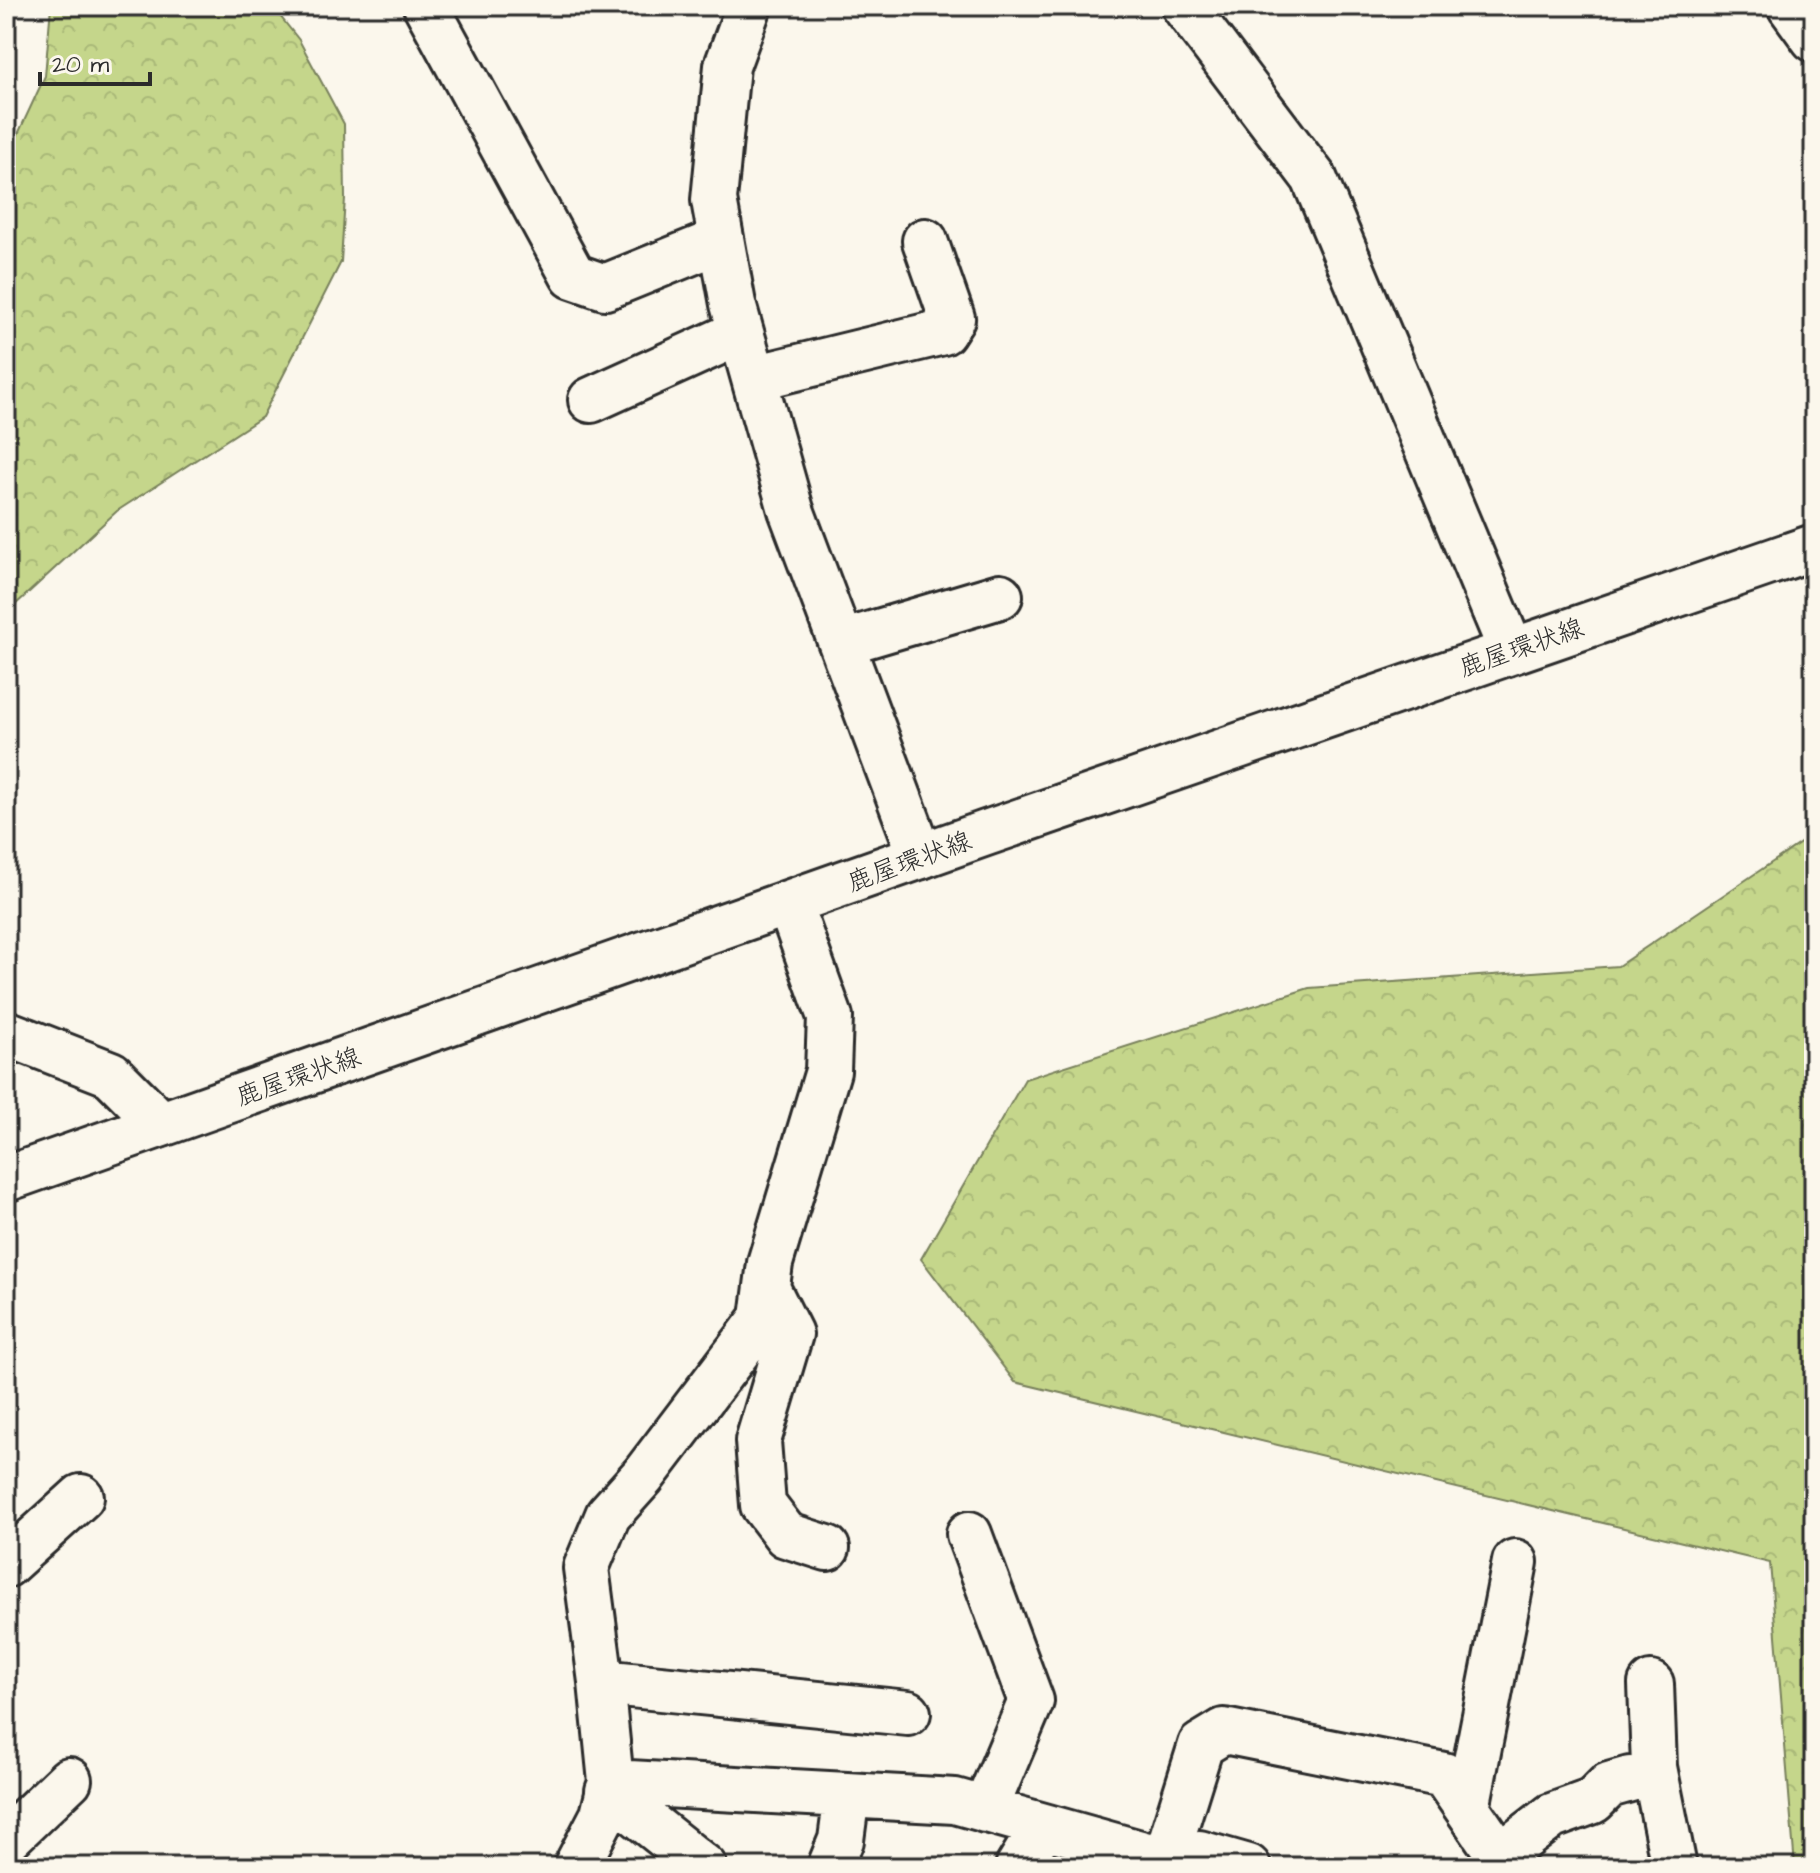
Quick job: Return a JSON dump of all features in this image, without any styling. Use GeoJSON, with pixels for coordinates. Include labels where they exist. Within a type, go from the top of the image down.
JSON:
{"type":"FeatureCollection","features":[{"type":"Feature","properties":{"kind":"street"},"geometry":{"type":"LineString","coordinates":[[426,6],[573,276],[605,287],[721,240]]}},
{"type":"Feature","properties":{"kind":"street"},"geometry":{"type":"LineString","coordinates":[[749,6],[727,66],[714,200],[733,304],[791,510],[921,856]]}},
{"type":"Feature","properties":{"kind":"street"},"geometry":{"type":"LineString","coordinates":[[1184,6],[1314,178],[1511,650]]}},
{"type":"Feature","properties":{"kind":"street"},"geometry":{"type":"LineString","coordinates":[[1790,6],[1814,39]]}},
{"type":"Feature","properties":{"kind":"street"},"geometry":{"type":"LineString","coordinates":[[754,378],[943,332],[952,318],[925,241]]}},
{"type":"Feature","properties":{"kind":"street"},"geometry":{"type":"LineString","coordinates":[[591,400],[741,332]]}},
{"type":"Feature","properties":{"kind":"street","name":"鹿屋環状線"},"geometry":{"type":"LineString","coordinates":[[6,1179],[921,856],[1814,547]]}},
{"type":"Feature","properties":{"kind":"street"},"geometry":{"type":"LineString","coordinates":[[841,643],[1000,596]]}},
{"type":"Feature","properties":{"kind":"street"},"geometry":{"type":"LineString","coordinates":[[576,1867],[603,1815],[610,1786],[601,1682],[586,1568],[608,1515],[643,1476],[763,1318],[770,1263],[828,1071],[830,1017],[789,903]]}},
{"type":"Feature","properties":{"kind":"street"},"geometry":{"type":"LineString","coordinates":[[6,1033],[111,1074],[161,1124]]}},
{"type":"Feature","properties":{"kind":"street"},"geometry":{"type":"LineString","coordinates":[[767,1288],[790,1334],[758,1441],[763,1505],[786,1535],[827,1548]]}},
{"type":"Feature","properties":{"kind":"street"},"geometry":{"type":"LineString","coordinates":[[6,1565],[81,1497]]}},
{"type":"Feature","properties":{"kind":"street"},"geometry":{"type":"LineString","coordinates":[[969,1534],[1031,1701],[985,1810]]}},
{"type":"Feature","properties":{"kind":"street"},"geometry":{"type":"LineString","coordinates":[[1467,1808],[1515,1562]]}},
{"type":"Feature","properties":{"kind":"street"},"geometry":{"type":"LineString","coordinates":[[601,1682],[908,1713]]}},
{"type":"Feature","properties":{"kind":"street"},"geometry":{"type":"LineString","coordinates":[[1651,1684],[1654,1767],[1674,1867]]}},
{"type":"Feature","properties":{"kind":"street"},"geometry":{"type":"LineString","coordinates":[[1179,1861],[1201,1745],[1224,1731],[1444,1775],[1500,1862],[1552,1816],[1593,1801],[1609,1785],[1630,1779]]}},
{"type":"Feature","properties":{"kind":"street"},"geometry":{"type":"LineString","coordinates":[[6,1840],[69,1780]]}},
{"type":"Feature","properties":{"kind":"street"},"geometry":{"type":"LineString","coordinates":[[610,1786],[955,1801],[1179,1861],[1199,1853],[1248,1867]]}},
{"type":"Feature","properties":{"kind":"street"},"geometry":{"type":"LineString","coordinates":[[610,1786],[704,1867]]}},
{"type":"Feature","properties":{"kind":"street"},"geometry":{"type":"LineString","coordinates":[[830,1867],[841,1840],[847,1795]]}},
{"type":"Feature","properties":{"kind":"street"},"geometry":{"type":"LineString","coordinates":[[1018,1867],[1043,1826]]}},
{"type":"Feature","properties":{"kind":"green space"},"geometry":{"type":"Polygon","coordinates":[[[51,6],[272,6],[299,40],[344,124],[345,198],[341,262],[262,417],[117,511],[14,606],[12,725],[6,731],[6,160],[45,76],[51,6]]]}},
{"type":"Feature","properties":{"kind":"green space"},"geometry":{"type":"Polygon","coordinates":[[[1814,834],[1814,1867],[1795,1867],[1770,1563],[1015,1382],[921,1259],[1025,1079],[1309,988],[1618,966],[1814,834]]]}}]}
